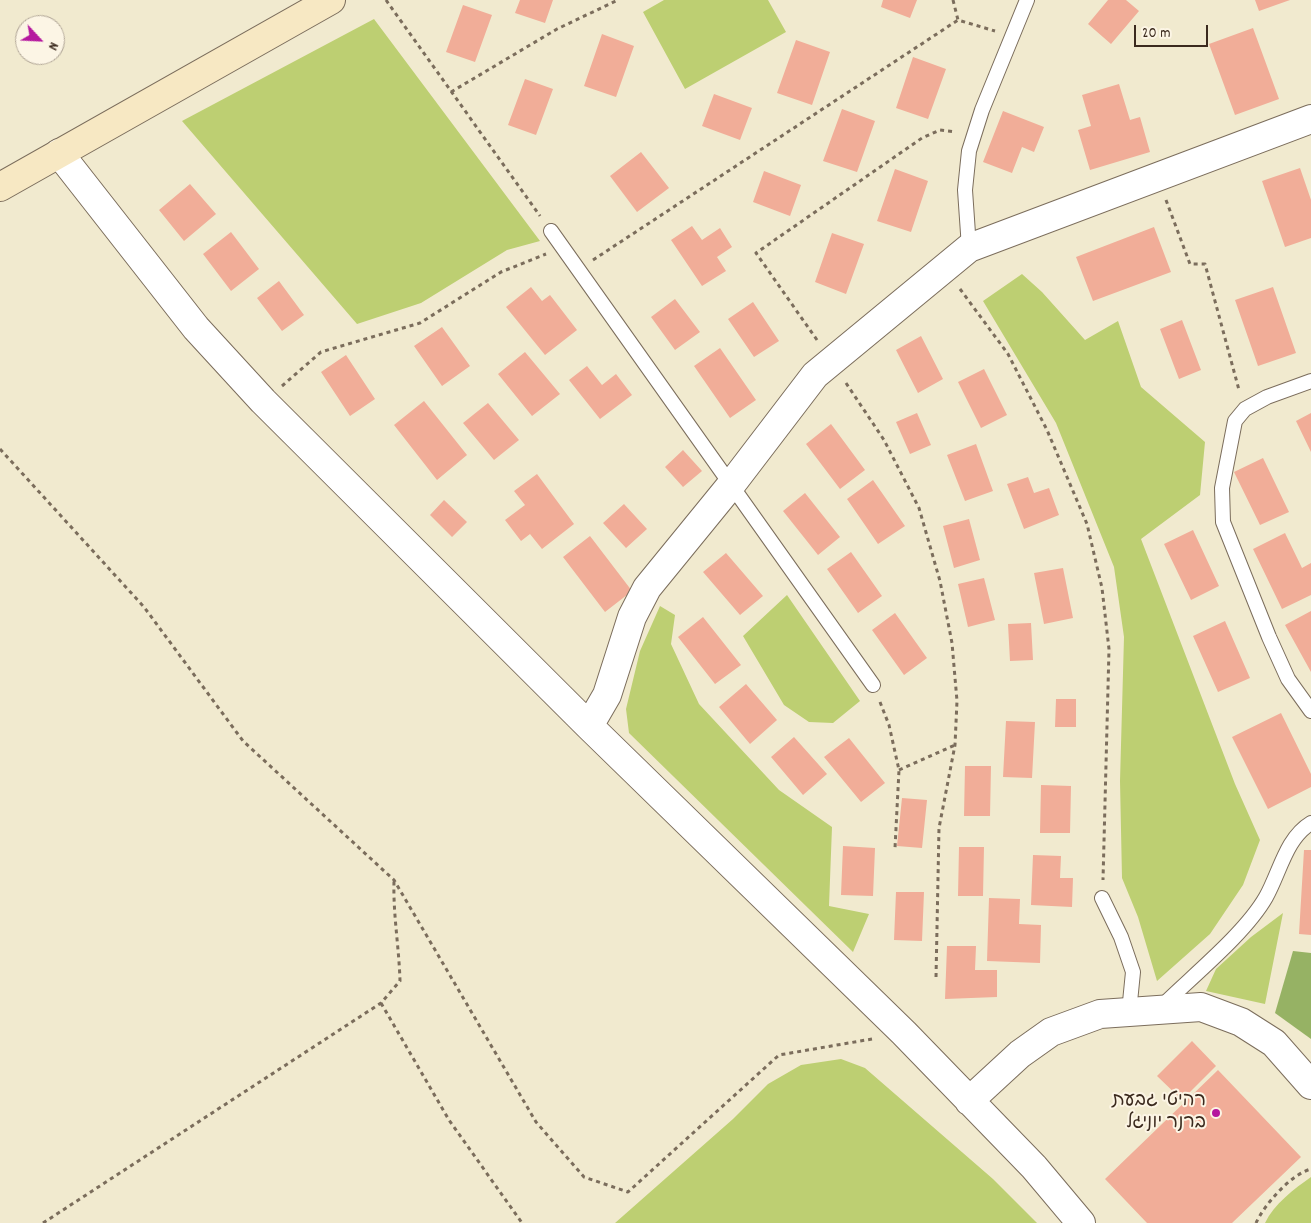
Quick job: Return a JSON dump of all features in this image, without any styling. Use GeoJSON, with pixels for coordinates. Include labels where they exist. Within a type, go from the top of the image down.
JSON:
{"type":"FeatureCollection","features":[{"type":"Feature","properties":{"kind":"street"},"geometry":{"type":"LineString","coordinates":[[0,187],[331,0]]}},
{"type":"Feature","properties":{"kind":"street"},"geometry":{"type":"LineString","coordinates":[[589,726],[607,695],[632,617],[647,588],[731,485],[815,375],[969,248],[1311,118]]}},
{"type":"Feature","properties":{"kind":"street"},"geometry":{"type":"LineString","coordinates":[[59,153],[196,328],[263,401],[589,726],[904,1033],[1034,1167],[1081,1223]]}},
{"type":"Feature","properties":{"kind":"street"},"geometry":{"type":"LineString","coordinates":[[969,1101],[1020,1054],[1051,1032],[1100,1014],[1201,1007],[1241,1022],[1274,1043],[1311,1084]]}},
{"type":"Feature","properties":{"kind":"lane"},"geometry":{"type":"LineString","coordinates":[[969,248],[965,190],[969,151],[1027,0]]}},
{"type":"Feature","properties":{"kind":"lane"},"geometry":{"type":"LineString","coordinates":[[550,231],[874,685]]}},
{"type":"Feature","properties":{"kind":"lane"},"geometry":{"type":"LineString","coordinates":[[1311,381],[1267,397],[1245,409],[1235,421],[1222,488],[1223,522],[1288,679],[1311,711]]}},
{"type":"Feature","properties":{"kind":"lane"},"geometry":{"type":"LineString","coordinates":[[1157,1010],[1244,927],[1265,898],[1300,830],[1311,823]]}},
{"type":"Feature","properties":{"kind":"lane"},"geometry":{"type":"LineString","coordinates":[[1102,898],[1121,937],[1133,972],[1129,1012]]}},
{"type":"Feature","properties":{"kind":"path"},"geometry":{"type":"LineString","coordinates":[[386,0],[550,231]]}},
{"type":"Feature","properties":{"kind":"path"},"geometry":{"type":"LineString","coordinates":[[451,92],[557,29],[618,0]]}},
{"type":"Feature","properties":{"kind":"path"},"geometry":{"type":"LineString","coordinates":[[953,0],[958,20]]}},
{"type":"Feature","properties":{"kind":"path"},"geometry":{"type":"LineString","coordinates":[[578,270],[958,20],[1012,36]]}},
{"type":"Feature","properties":{"kind":"path"},"geometry":{"type":"LineString","coordinates":[[936,978],[939,828],[955,745],[957,701],[952,643],[940,580],[919,508],[884,440],[832,361],[756,253],[922,138],[940,130],[974,136]]}},
{"type":"Feature","properties":{"kind":"path"},"geometry":{"type":"LineString","coordinates":[[1156,176],[1190,264],[1204,264],[1245,409]]}},
{"type":"Feature","properties":{"kind":"path"},"geometry":{"type":"LineString","coordinates":[[263,401],[321,352],[420,323],[501,272],[563,248]]}},
{"type":"Feature","properties":{"kind":"path"},"geometry":{"type":"LineString","coordinates":[[945,268],[1008,354],[1047,430],[1087,524],[1102,588],[1109,649],[1102,898]]}},
{"type":"Feature","properties":{"kind":"path"},"geometry":{"type":"LineString","coordinates":[[0,449],[144,607],[243,741],[394,880],[536,1122],[584,1177],[628,1192],[779,1055],[904,1033]]}},
{"type":"Feature","properties":{"kind":"path"},"geometry":{"type":"LineString","coordinates":[[874,685],[890,725],[899,770],[895,848]]}},
{"type":"Feature","properties":{"kind":"path"},"geometry":{"type":"LineString","coordinates":[[899,770],[955,745]]}},
{"type":"Feature","properties":{"kind":"path"},"geometry":{"type":"LineString","coordinates":[[43,1223],[382,1003],[400,981],[399,956],[393,912],[394,880]]}},
{"type":"Feature","properties":{"kind":"path"},"geometry":{"type":"LineString","coordinates":[[382,1003],[449,1120],[522,1223]]}},
{"type":"Feature","properties":{"kind":"path"},"geometry":{"type":"LineString","coordinates":[[1256,1223],[1262,1210],[1285,1186],[1311,1169]]}},
{"type":"Feature","properties":{"kind":"green space"},"geometry":{"type":"Polygon","coordinates":[[[664,0],[768,0],[786,32],[685,89],[643,12],[664,0]]]}},
{"type":"Feature","properties":{"kind":"green space"},"geometry":{"type":"Polygon","coordinates":[[[374,19],[540,241],[507,250],[421,303],[357,324],[182,121],[374,19]]]}},
{"type":"Feature","properties":{"kind":"green space"},"geometry":{"type":"Polygon","coordinates":[[[1022,274],[1042,292],[1085,340],[1118,321],[1141,387],[1205,442],[1200,495],[1141,539],[1235,784],[1260,840],[1243,885],[1210,934],[1157,981],[1138,917],[1122,878],[1120,781],[1124,637],[1114,567],[1056,423],[983,301],[1022,274]]]}},
{"type":"Feature","properties":{"kind":"green space"},"geometry":{"type":"Polygon","coordinates":[[[787,595],[860,701],[833,723],[809,722],[784,705],[743,636],[787,595]]]}},
{"type":"Feature","properties":{"kind":"green space"},"geometry":{"type":"Polygon","coordinates":[[[660,606],[675,615],[671,644],[699,704],[779,790],[832,827],[829,906],[869,914],[853,952],[629,733],[626,709],[640,651],[660,606]]]}},
{"type":"Feature","properties":{"kind":"green space"},"geometry":{"type":"Polygon","coordinates":[[[1283,913],[1265,1004],[1206,991],[1216,969],[1251,937],[1283,913]]]}},
{"type":"Feature","properties":{"kind":"green space"},"geometry":{"type":"Polygon","coordinates":[[[1293,951],[1311,953],[1311,1039],[1275,1013],[1293,951]]]}},
{"type":"Feature","properties":{"kind":"green space"},"geometry":{"type":"Polygon","coordinates":[[[841,1059],[865,1068],[993,1179],[1037,1223],[615,1223],[733,1119],[768,1084],[801,1065],[841,1059]]]}},
{"type":"Feature","properties":{"kind":"green space"},"geometry":{"type":"Polygon","coordinates":[[[1311,1177],[1311,1223],[1265,1223],[1279,1203],[1311,1177]]]}},
{"type":"Feature","properties":{"kind":"building"},"geometry":{"type":"Polygon","coordinates":[[[520,0],[553,0],[545,23],[515,13],[520,0]]]}},
{"type":"Feature","properties":{"kind":"building"},"geometry":{"type":"Polygon","coordinates":[[[883,0],[917,0],[910,18],[881,7],[883,0]]]}},
{"type":"Feature","properties":{"kind":"building"},"geometry":{"type":"Polygon","coordinates":[[[1108,0],[1126,0],[1139,11],[1111,44],[1088,24],[1108,0]]]}},
{"type":"Feature","properties":{"kind":"building"},"geometry":{"type":"Polygon","coordinates":[[[1255,0],[1290,0],[1259,11],[1255,0]]]}},
{"type":"Feature","properties":{"kind":"building"},"geometry":{"type":"Polygon","coordinates":[[[463,5],[492,15],[475,62],[446,52],[463,5]]]}},
{"type":"Feature","properties":{"kind":"building"},"geometry":{"type":"Polygon","coordinates":[[[1253,28],[1279,99],[1235,115],[1209,44],[1253,28]]]}},
{"type":"Feature","properties":{"kind":"building"},"geometry":{"type":"Polygon","coordinates":[[[602,34],[634,46],[616,97],[584,86],[602,34]]]}},
{"type":"Feature","properties":{"kind":"building"},"geometry":{"type":"Polygon","coordinates":[[[796,40],[830,52],[812,105],[777,93],[796,40]]]}},
{"type":"Feature","properties":{"kind":"building"},"geometry":{"type":"Polygon","coordinates":[[[913,57],[946,69],[928,119],[896,108],[913,57]]]}},
{"type":"Feature","properties":{"kind":"building"},"geometry":{"type":"Polygon","coordinates":[[[525,79],[553,89],[536,135],[508,125],[525,79]]]}},
{"type":"Feature","properties":{"kind":"building"},"geometry":{"type":"Polygon","coordinates":[[[1119,84],[1130,120],[1140,117],[1150,152],[1090,170],[1078,130],[1091,126],[1082,95],[1119,84]]]}},
{"type":"Feature","properties":{"kind":"building"},"geometry":{"type":"Polygon","coordinates":[[[714,94],[752,108],[740,140],[702,126],[714,94]]]}},
{"type":"Feature","properties":{"kind":"building"},"geometry":{"type":"Polygon","coordinates":[[[842,109],[875,121],[857,172],[823,161],[842,109]]]}},
{"type":"Feature","properties":{"kind":"building"},"geometry":{"type":"Polygon","coordinates":[[[1003,111],[1044,127],[1034,152],[1022,147],[1012,173],[983,162],[1003,111]]]}},
{"type":"Feature","properties":{"kind":"building"},"geometry":{"type":"Polygon","coordinates":[[[641,152],[669,188],[637,212],[610,176],[641,152]]]}},
{"type":"Feature","properties":{"kind":"building"},"geometry":{"type":"Polygon","coordinates":[[[1300,168],[1311,200],[1311,238],[1285,247],[1262,181],[1300,168]]]}},
{"type":"Feature","properties":{"kind":"building"},"geometry":{"type":"Polygon","coordinates":[[[895,169],[928,181],[911,232],[877,221],[895,169]]]}},
{"type":"Feature","properties":{"kind":"building"},"geometry":{"type":"Polygon","coordinates":[[[764,171],[801,185],[790,216],[753,202],[764,171]]]}},
{"type":"Feature","properties":{"kind":"building"},"geometry":{"type":"Polygon","coordinates":[[[190,184],[216,214],[184,241],[159,210],[190,184]]]}},
{"type":"Feature","properties":{"kind":"building"},"geometry":{"type":"Polygon","coordinates":[[[692,226],[702,240],[720,228],[732,247],[717,257],[726,271],[702,286],[671,240],[692,226]]]}},
{"type":"Feature","properties":{"kind":"building"},"geometry":{"type":"Polygon","coordinates":[[[1154,227],[1171,272],[1093,301],[1076,257],[1154,227]]]}},
{"type":"Feature","properties":{"kind":"building"},"geometry":{"type":"Polygon","coordinates":[[[231,232],[259,269],[231,291],[203,254],[231,232]]]}},
{"type":"Feature","properties":{"kind":"building"},"geometry":{"type":"Polygon","coordinates":[[[832,233],[864,244],[846,294],[815,282],[832,233]]]}},
{"type":"Feature","properties":{"kind":"building"},"geometry":{"type":"Polygon","coordinates":[[[279,281],[304,315],[282,331],[257,298],[279,281]]]}},
{"type":"Feature","properties":{"kind":"building"},"geometry":{"type":"Polygon","coordinates":[[[531,287],[542,301],[550,295],[577,330],[545,355],[506,307],[531,287]]]}},
{"type":"Feature","properties":{"kind":"building"},"geometry":{"type":"Polygon","coordinates":[[[1273,287],[1296,353],[1258,366],[1235,300],[1273,287]]]}},
{"type":"Feature","properties":{"kind":"building"},"geometry":{"type":"Polygon","coordinates":[[[675,299],[700,332],[675,350],[651,317],[675,299]]]}},
{"type":"Feature","properties":{"kind":"building"},"geometry":{"type":"Polygon","coordinates":[[[753,302],[779,341],[754,357],[728,319],[753,302]]]}},
{"type":"Feature","properties":{"kind":"building"},"geometry":{"type":"Polygon","coordinates":[[[1182,320],[1201,370],[1179,379],[1160,329],[1182,320]]]}},
{"type":"Feature","properties":{"kind":"building"},"geometry":{"type":"Polygon","coordinates":[[[442,327],[470,366],[442,386],[414,346],[442,327]]]}},
{"type":"Feature","properties":{"kind":"building"},"geometry":{"type":"Polygon","coordinates":[[[921,336],[943,379],[918,393],[896,350],[921,336]]]}},
{"type":"Feature","properties":{"kind":"building"},"geometry":{"type":"Polygon","coordinates":[[[720,348],[756,400],[730,418],[694,366],[720,348]]]}},
{"type":"Feature","properties":{"kind":"building"},"geometry":{"type":"Polygon","coordinates":[[[525,352],[560,394],[532,416],[498,374],[525,352]]]}},
{"type":"Feature","properties":{"kind":"building"},"geometry":{"type":"Polygon","coordinates":[[[346,355],[375,399],[350,416],[321,372],[346,355]]]}},
{"type":"Feature","properties":{"kind":"building"},"geometry":{"type":"Polygon","coordinates":[[[587,366],[602,385],[616,374],[632,395],[600,419],[569,380],[587,366]]]}},
{"type":"Feature","properties":{"kind":"building"},"geometry":{"type":"Polygon","coordinates":[[[984,369],[1007,415],[981,428],[958,382],[984,369]]]}},
{"type":"Feature","properties":{"kind":"building"},"geometry":{"type":"Polygon","coordinates":[[[424,401],[467,455],[437,480],[394,425],[424,401]]]}},
{"type":"Feature","properties":{"kind":"building"},"geometry":{"type":"Polygon","coordinates":[[[488,403],[519,440],[494,460],[463,423],[488,403]]]}},
{"type":"Feature","properties":{"kind":"building"},"geometry":{"type":"Polygon","coordinates":[[[917,413],[931,445],[910,454],[896,422],[917,413]]]}},
{"type":"Feature","properties":{"kind":"building"},"geometry":{"type":"Polygon","coordinates":[[[1311,413],[1311,452],[1296,421],[1311,413]]]}},
{"type":"Feature","properties":{"kind":"building"},"geometry":{"type":"Polygon","coordinates":[[[831,424],[865,470],[840,489],[806,444],[831,424]]]}},
{"type":"Feature","properties":{"kind":"building"},"geometry":{"type":"Polygon","coordinates":[[[976,444],[993,491],[965,501],[947,455],[976,444]]]}},
{"type":"Feature","properties":{"kind":"building"},"geometry":{"type":"Polygon","coordinates":[[[683,450],[702,471],[683,487],[665,467],[683,450]]]}},
{"type":"Feature","properties":{"kind":"building"},"geometry":{"type":"Polygon","coordinates":[[[1263,458],[1289,512],[1260,525],[1234,472],[1263,458]]]}},
{"type":"Feature","properties":{"kind":"building"},"geometry":{"type":"Polygon","coordinates":[[[537,474],[574,524],[542,549],[530,534],[521,541],[505,520],[525,505],[514,491],[537,474]]]}},
{"type":"Feature","properties":{"kind":"building"},"geometry":{"type":"Polygon","coordinates":[[[1028,477],[1034,493],[1049,488],[1059,515],[1024,529],[1007,484],[1028,477]]]}},
{"type":"Feature","properties":{"kind":"building"},"geometry":{"type":"Polygon","coordinates":[[[873,480],[905,526],[878,544],[847,499],[873,480]]]}},
{"type":"Feature","properties":{"kind":"building"},"geometry":{"type":"Polygon","coordinates":[[[805,493],[840,537],[818,555],[783,511],[805,493]]]}},
{"type":"Feature","properties":{"kind":"building"},"geometry":{"type":"Polygon","coordinates":[[[444,500],[467,522],[452,537],[430,515],[444,500]]]}},
{"type":"Feature","properties":{"kind":"building"},"geometry":{"type":"Polygon","coordinates":[[[624,504],[647,529],[626,548],[603,523],[624,504]]]}},
{"type":"Feature","properties":{"kind":"building"},"geometry":{"type":"Polygon","coordinates":[[[969,519],[980,560],[954,568],[943,526],[969,519]]]}},
{"type":"Feature","properties":{"kind":"building"},"geometry":{"type":"Polygon","coordinates":[[[1193,530],[1219,586],[1191,600],[1164,544],[1193,530]]]}},
{"type":"Feature","properties":{"kind":"building"},"geometry":{"type":"Polygon","coordinates":[[[1285,533],[1302,568],[1311,563],[1311,595],[1282,609],[1253,549],[1285,533]]]}},
{"type":"Feature","properties":{"kind":"building"},"geometry":{"type":"Polygon","coordinates":[[[590,536],[632,591],[605,612],[563,557],[590,536]]]}},
{"type":"Feature","properties":{"kind":"building"},"geometry":{"type":"Polygon","coordinates":[[[851,552],[882,596],[858,613],[827,569],[851,552]]]}},
{"type":"Feature","properties":{"kind":"building"},"geometry":{"type":"Polygon","coordinates":[[[726,553],[763,596],[740,615],[703,572],[726,553]]]}},
{"type":"Feature","properties":{"kind":"building"},"geometry":{"type":"Polygon","coordinates":[[[1063,568],[1073,618],[1044,624],[1034,573],[1063,568]]]}},
{"type":"Feature","properties":{"kind":"building"},"geometry":{"type":"Polygon","coordinates":[[[984,578],[995,620],[968,627],[958,584],[984,578]]]}},
{"type":"Feature","properties":{"kind":"building"},"geometry":{"type":"Polygon","coordinates":[[[1311,611],[1311,672],[1285,625],[1311,611]]]}},
{"type":"Feature","properties":{"kind":"building"},"geometry":{"type":"Polygon","coordinates":[[[895,613],[927,658],[904,675],[872,630],[895,613]]]}},
{"type":"Feature","properties":{"kind":"building"},"geometry":{"type":"Polygon","coordinates":[[[703,617],[741,665],[715,684],[678,637],[703,617]]]}},
{"type":"Feature","properties":{"kind":"building"},"geometry":{"type":"Polygon","coordinates":[[[1225,621],[1250,678],[1218,692],[1193,636],[1225,621]]]}},
{"type":"Feature","properties":{"kind":"building"},"geometry":{"type":"Polygon","coordinates":[[[1031,623],[1033,660],[1010,661],[1008,624],[1031,623]]]}},
{"type":"Feature","properties":{"kind":"building"},"geometry":{"type":"Polygon","coordinates":[[[746,684],[777,720],[750,744],[719,707],[746,684]]]}},
{"type":"Feature","properties":{"kind":"building"},"geometry":{"type":"Polygon","coordinates":[[[1056,699],[1076,699],[1076,727],[1055,727],[1056,699]]]}},
{"type":"Feature","properties":{"kind":"building"},"geometry":{"type":"Polygon","coordinates":[[[1281,713],[1311,774],[1311,787],[1268,809],[1232,737],[1281,713]]]}},
{"type":"Feature","properties":{"kind":"building"},"geometry":{"type":"Polygon","coordinates":[[[1006,721],[1035,722],[1032,778],[1003,777],[1006,721]]]}},
{"type":"Feature","properties":{"kind":"building"},"geometry":{"type":"Polygon","coordinates":[[[794,737],[827,774],[803,795],[771,757],[794,737]]]}},
{"type":"Feature","properties":{"kind":"building"},"geometry":{"type":"Polygon","coordinates":[[[849,738],[885,783],[861,802],[824,757],[849,738]]]}},
{"type":"Feature","properties":{"kind":"building"},"geometry":{"type":"Polygon","coordinates":[[[965,766],[991,766],[990,816],[964,816],[965,766]]]}},
{"type":"Feature","properties":{"kind":"building"},"geometry":{"type":"Polygon","coordinates":[[[1041,785],[1071,786],[1070,833],[1040,833],[1041,785]]]}},
{"type":"Feature","properties":{"kind":"building"},"geometry":{"type":"Polygon","coordinates":[[[902,798],[927,800],[922,848],[897,846],[902,798]]]}},
{"type":"Feature","properties":{"kind":"building"},"geometry":{"type":"Polygon","coordinates":[[[843,846],[875,848],[873,896],[841,895],[843,846]]]}},
{"type":"Feature","properties":{"kind":"building"},"geometry":{"type":"Polygon","coordinates":[[[959,847],[984,847],[983,896],[958,896],[959,847]]]}},
{"type":"Feature","properties":{"kind":"building"},"geometry":{"type":"Polygon","coordinates":[[[1304,850],[1311,850],[1311,935],[1299,934],[1304,850]]]}},
{"type":"Feature","properties":{"kind":"building"},"geometry":{"type":"Polygon","coordinates":[[[1033,855],[1061,856],[1060,878],[1073,878],[1072,907],[1031,905],[1033,855]]]}},
{"type":"Feature","properties":{"kind":"building"},"geometry":{"type":"Polygon","coordinates":[[[896,892],[924,892],[922,941],[894,940],[896,892]]]}},
{"type":"Feature","properties":{"kind":"building"},"geometry":{"type":"Polygon","coordinates":[[[989,898],[1020,899],[1019,924],[1041,925],[1040,963],[987,961],[989,898]]]}},
{"type":"Feature","properties":{"kind":"building"},"geometry":{"type":"Polygon","coordinates":[[[947,946],[976,946],[975,970],[997,970],[997,997],[945,999],[947,946]]]}},
{"type":"Feature","properties":{"kind":"building"},"geometry":{"type":"Polygon","coordinates":[[[1192,1041],[1216,1066],[1182,1100],[1157,1076],[1192,1041]]]}},
{"type":"Feature","properties":{"kind":"building","name":"רהיטי גבעת ברנר יוניגל"},"geometry":{"type":"Polygon","coordinates":[[[1218,1070],[1301,1157],[1232,1223],[1147,1223],[1105,1179],[1218,1070]]]}},
{"type":"Feature","properties":{"kind":"place","name":"רהיטי גבעת ברנר יוניגל"},"geometry":{"type":"Point","coordinates":[1216,1113]}}]}
